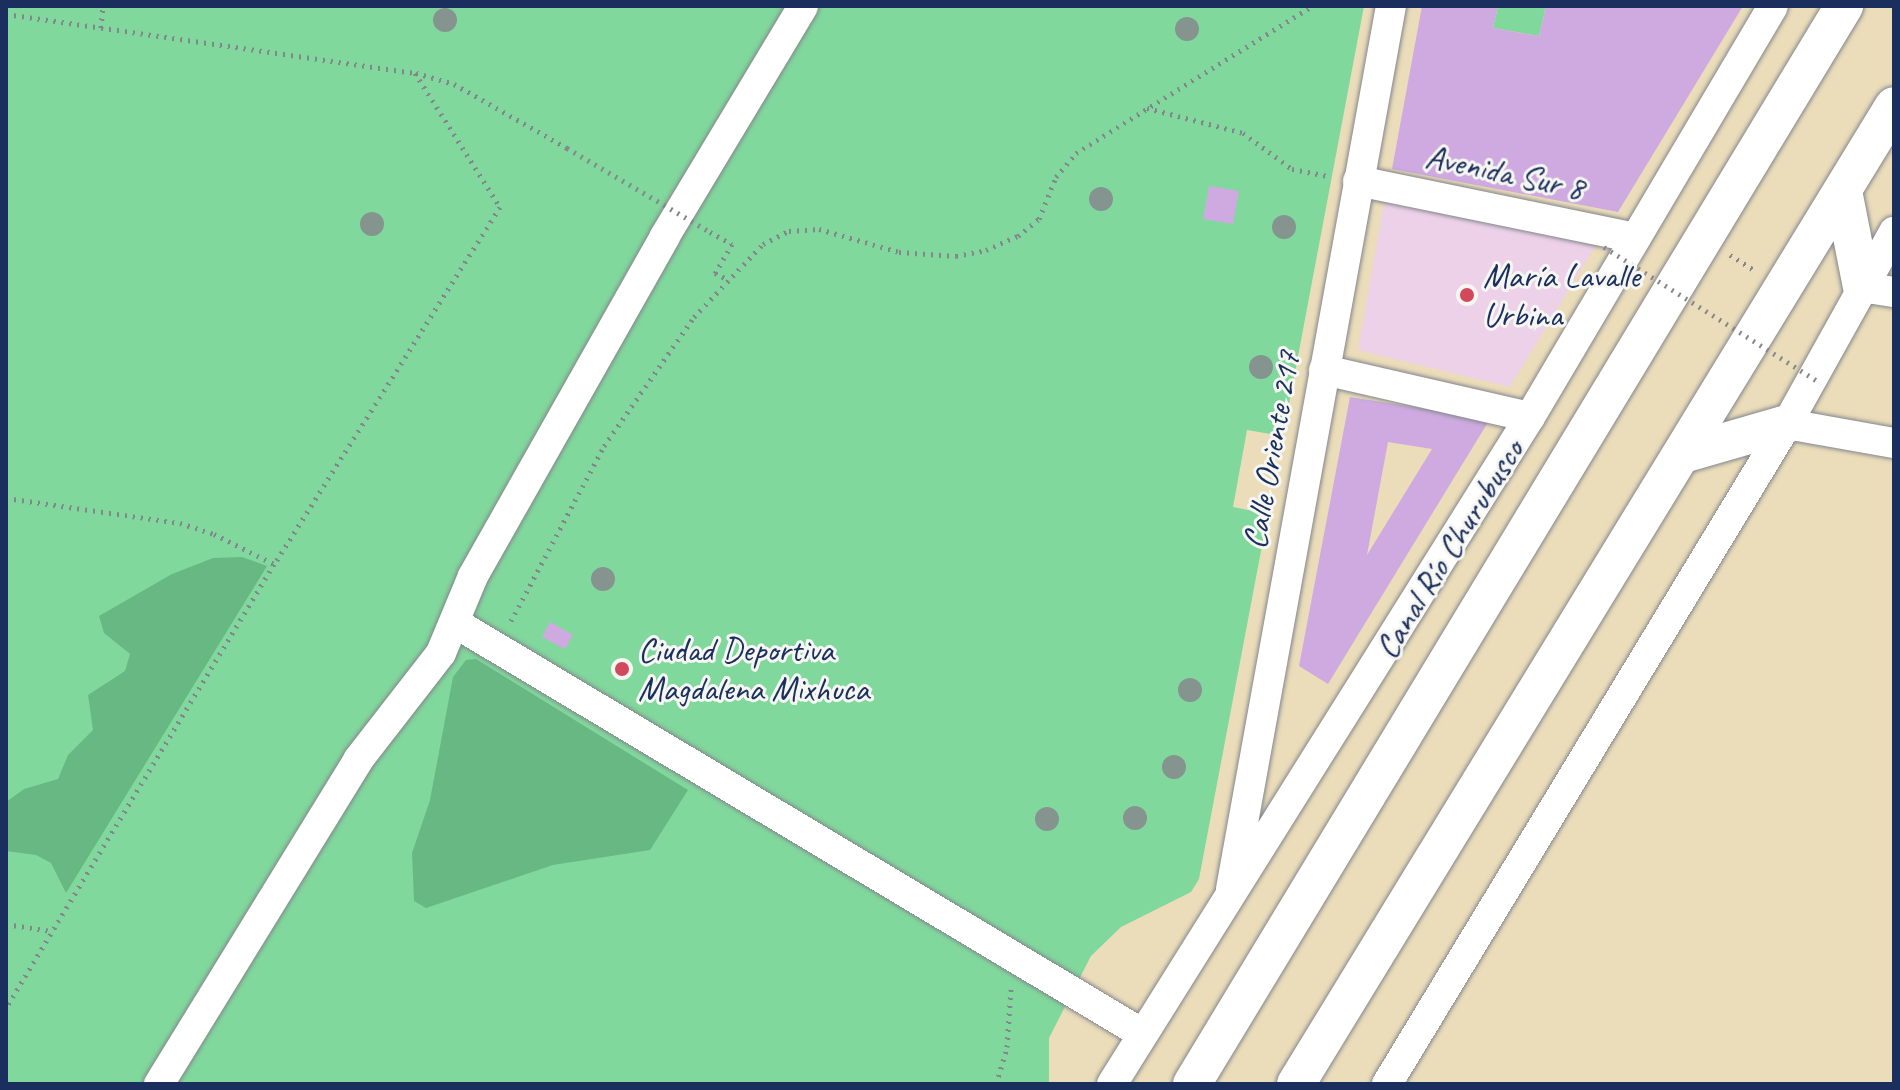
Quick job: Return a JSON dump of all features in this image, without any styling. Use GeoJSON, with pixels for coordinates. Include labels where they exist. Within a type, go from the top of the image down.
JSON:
{"type":"FeatureCollection","features":[{"type":"Feature","properties":{"kind":"main road","name":"Canal Río Churubusco"},"geometry":{"type":"LineString","coordinates":[[1192,1084],[1844,6]]}},
{"type":"Feature","properties":{"kind":"main road"},"geometry":{"type":"LineString","coordinates":[[1296,1084],[1894,106]]}},
{"type":"Feature","properties":{"kind":"main road"},"geometry":{"type":"LineString","coordinates":[[1843,191],[1878,290]]}},
{"type":"Feature","properties":{"kind":"main road"},"geometry":{"type":"LineString","coordinates":[[1683,454],[1787,424]]}},
{"type":"Feature","properties":{"kind":"street"},"geometry":{"type":"LineString","coordinates":[[159,1084],[358,760],[423,680],[457,624],[489,549],[665,236],[803,6]]}},
{"type":"Feature","properties":{"kind":"street","name":"Calle Oriente 217"},"geometry":{"type":"LineString","coordinates":[[1227,908],[1391,6]]}},
{"type":"Feature","properties":{"kind":"street","name":"Canal Río Churubusco"},"geometry":{"type":"LineString","coordinates":[[1112,1084],[1227,908],[1530,417],[1773,6]]}},
{"type":"Feature","properties":{"kind":"street","name":"Avenida Sur 8"},"geometry":{"type":"LineString","coordinates":[[1358,181],[1635,238]]}},
{"type":"Feature","properties":{"kind":"street"},"geometry":{"type":"LineString","coordinates":[[1387,1084],[1787,424],[1878,290],[1894,232]]}},
{"type":"Feature","properties":{"kind":"street"},"geometry":{"type":"LineString","coordinates":[[1324,370],[1530,417]]}},
{"type":"Feature","properties":{"kind":"street"},"geometry":{"type":"LineString","coordinates":[[1787,424],[1894,443]]}},
{"type":"Feature","properties":{"kind":"street"},"geometry":{"type":"LineString","coordinates":[[457,624],[1143,1034]]}},
{"type":"Feature","properties":{"kind":"path"},"geometry":{"type":"LineString","coordinates":[[101,28],[103,6]]}},
{"type":"Feature","properties":{"kind":"path"},"geometry":{"type":"LineString","coordinates":[[496,648],[604,446],[694,317],[763,244],[789,231],[819,229],[899,252],[956,256],[986,250],[1018,236],[1039,219],[1056,177],[1076,153],[1285,27],[1312,6]]}},
{"type":"Feature","properties":{"kind":"path"},"geometry":{"type":"LineString","coordinates":[[6,14],[415,73],[454,84],[732,244],[715,273],[729,280]]}},
{"type":"Feature","properties":{"kind":"path"},"geometry":{"type":"LineString","coordinates":[[6,1008],[274,564],[500,207],[415,73]]}},
{"type":"Feature","properties":{"kind":"path"},"geometry":{"type":"LineString","coordinates":[[1146,108],[1243,133],[1292,169],[1358,181]]}},
{"type":"Feature","properties":{"kind":"path"},"geometry":{"type":"LineString","coordinates":[[1703,240],[1784,287]]}},
{"type":"Feature","properties":{"kind":"path"},"geometry":{"type":"LineString","coordinates":[[1604,247],[1821,383]]}},
{"type":"Feature","properties":{"kind":"path"},"geometry":{"type":"LineString","coordinates":[[6,498],[180,523],[214,534],[274,564]]}},
{"type":"Feature","properties":{"kind":"path"},"geometry":{"type":"LineString","coordinates":[[6,924],[53,931]]}},
{"type":"Feature","properties":{"kind":"path"},"geometry":{"type":"LineString","coordinates":[[996,1084],[1007,1047],[1013,956]]}},
{"type":"Feature","properties":{"kind":"shaded area","name":"María Lavalle Urbina"},"geometry":{"type":"Polygon","coordinates":[[[1384,203],[1599,240],[1510,387],[1358,350],[1384,203]]]}},
{"type":"Feature","properties":{"kind":"green space","name":"Ciudad Deportiva Magdalena Mixhuca"},"geometry":{"type":"Polygon","coordinates":[[[6,6],[1364,6],[1283,436],[1247,430],[1233,507],[1268,514],[1199,879],[1191,892],[1121,927],[1091,956],[1049,1038],[1049,1084],[6,1084],[6,6]]]}},
{"type":"Feature","properties":{"kind":"green space"},"geometry":{"type":"Polygon","coordinates":[[[1498,6],[1546,6],[1539,36],[1493,28],[1498,6]]]}},
{"type":"Feature","properties":{"kind":"green space"},"geometry":{"type":"Polygon","coordinates":[[[242,557],[267,566],[66,893],[51,863],[36,855],[6,851],[6,802],[24,789],[58,779],[68,755],[93,730],[88,695],[125,671],[130,654],[104,633],[99,616],[172,574],[213,558],[242,557]]]}},
{"type":"Feature","properties":{"kind":"green space"},"geometry":{"type":"Polygon","coordinates":[[[476,659],[688,790],[650,850],[553,865],[426,908],[414,901],[412,853],[430,800],[453,677],[466,660],[476,659]]]}},
{"type":"Feature","properties":{"kind":"building"},"geometry":{"type":"Polygon","coordinates":[[[1422,6],[1498,6],[1493,28],[1539,36],[1546,6],[1743,6],[1618,212],[1392,169],[1422,6]]]}},
{"type":"Feature","properties":{"kind":"building"},"geometry":{"type":"Polygon","coordinates":[[[1209,186],[1239,191],[1233,224],[1203,219],[1209,186]]]}},
{"type":"Feature","properties":{"kind":"building"},"geometry":{"type":"Polygon","coordinates":[[[1350,397],[1490,419],[1328,684],[1299,666],[1350,397]],[[1388,442],[1367,555],[1432,449],[1388,442]]]}},
{"type":"Feature","properties":{"kind":"building"},"geometry":{"type":"Polygon","coordinates":[[[550,622],[573,635],[565,649],[542,637],[550,622]]]}},
{"type":"Feature","properties":{"kind":"place","name":"María Lavalle Urbina"},"geometry":{"type":"Point","coordinates":[1467,295]}},
{"type":"Feature","properties":{"kind":"place","name":"Ciudad Deportiva Magdalena Mixhuca"},"geometry":{"type":"Point","coordinates":[622,669]}}]}
